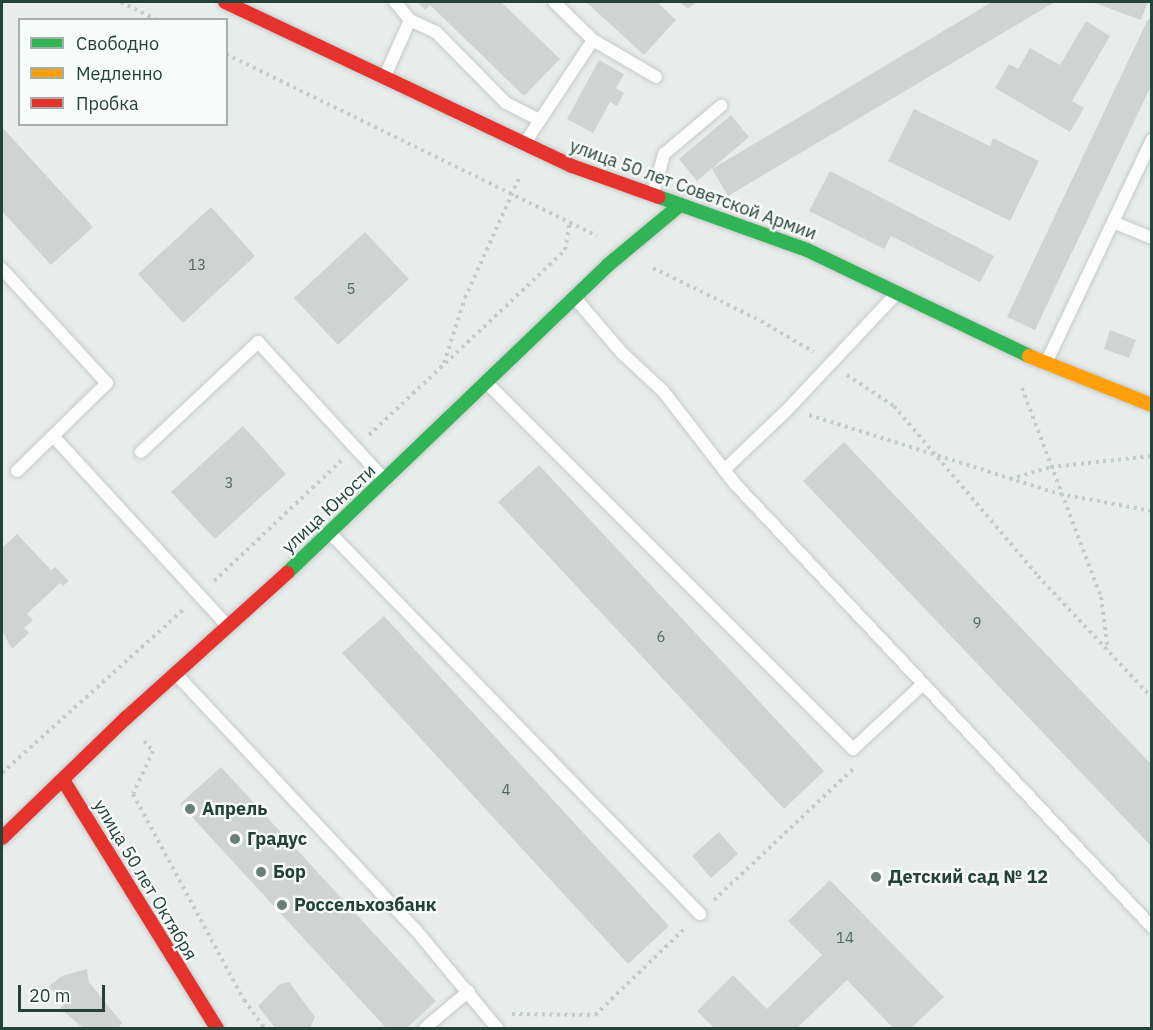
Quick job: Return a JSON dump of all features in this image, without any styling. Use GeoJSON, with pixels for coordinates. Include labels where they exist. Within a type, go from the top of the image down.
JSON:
{"type":"FeatureCollection","features":[{"type":"Feature","properties":{"kind":"street","name":"улица 50 лет Советской Армии"},"geometry":{"type":"LineString","coordinates":[[225,2],[608,181],[796,246],[1018,352],[1152,405]]}},
{"type":"Feature","properties":{"kind":"street","name":"улица Юности"},"geometry":{"type":"LineString","coordinates":[[2,838],[126,718],[330,534],[624,252],[680,205]]}},
{"type":"Feature","properties":{"kind":"street","name":"улица 50 лет Октября"},"geometry":{"type":"LineString","coordinates":[[63,780],[217,1029]]}},
{"type":"Feature","properties":{"kind":"lane"},"geometry":{"type":"LineString","coordinates":[[395,2],[410,20],[436,32],[506,103],[538,119]]}},
{"type":"Feature","properties":{"kind":"lane"},"geometry":{"type":"LineString","coordinates":[[554,2],[593,40],[656,77]]}},
{"type":"Feature","properties":{"kind":"lane"},"geometry":{"type":"LineString","coordinates":[[385,77],[410,20]]}},
{"type":"Feature","properties":{"kind":"lane"},"geometry":{"type":"LineString","coordinates":[[525,144],[538,119],[593,40]]}},
{"type":"Feature","properties":{"kind":"lane"},"geometry":{"type":"LineString","coordinates":[[652,196],[664,154],[721,105]]}},
{"type":"Feature","properties":{"kind":"lane"},"geometry":{"type":"LineString","coordinates":[[1046,364],[1152,140]]}},
{"type":"Feature","properties":{"kind":"lane"},"geometry":{"type":"LineString","coordinates":[[1113,222],[1152,238]]}},
{"type":"Feature","properties":{"kind":"lane"},"geometry":{"type":"LineString","coordinates":[[2,269],[106,383],[17,471]]}},
{"type":"Feature","properties":{"kind":"lane"},"geometry":{"type":"LineString","coordinates":[[724,470],[788,408],[895,294]]}},
{"type":"Feature","properties":{"kind":"lane"},"geometry":{"type":"LineString","coordinates":[[575,298],[622,353],[663,391],[724,470],[1152,927]]}},
{"type":"Feature","properties":{"kind":"lane"},"geometry":{"type":"LineString","coordinates":[[141,452],[258,342],[386,481]]}},
{"type":"Feature","properties":{"kind":"lane"},"geometry":{"type":"LineString","coordinates":[[486,382],[853,749],[923,684]]}},
{"type":"Feature","properties":{"kind":"lane"},"geometry":{"type":"LineString","coordinates":[[53,435],[228,626]]}},
{"type":"Feature","properties":{"kind":"lane"},"geometry":{"type":"LineString","coordinates":[[330,534],[700,914]]}},
{"type":"Feature","properties":{"kind":"lane"},"geometry":{"type":"LineString","coordinates":[[176,674],[415,929],[469,991],[497,1029]]}},
{"type":"Feature","properties":{"kind":"lane"},"geometry":{"type":"LineString","coordinates":[[425,1029],[469,991]]}},
{"type":"Feature","properties":{"kind":"path"},"geometry":{"type":"LineString","coordinates":[[121,2],[154,18]]}},
{"type":"Feature","properties":{"kind":"path"},"geometry":{"type":"LineString","coordinates":[[228,55],[570,221],[624,252],[761,321],[831,363],[894,406],[1152,699]]}},
{"type":"Feature","properties":{"kind":"path"},"geometry":{"type":"LineString","coordinates":[[444,364],[465,298],[524,166],[534,163],[540,151]]}},
{"type":"Feature","properties":{"kind":"path"},"geometry":{"type":"LineString","coordinates":[[2,773],[200,594],[565,250],[570,221]]}},
{"type":"Feature","properties":{"kind":"path"},"geometry":{"type":"LineString","coordinates":[[1018,352],[1018,379],[1101,597],[1108,651]]}},
{"type":"Feature","properties":{"kind":"path"},"geometry":{"type":"LineString","coordinates":[[788,408],[1060,494],[1152,510]]}},
{"type":"Feature","properties":{"kind":"path"},"geometry":{"type":"LineString","coordinates":[[1010,479],[1051,467],[1152,456]]}},
{"type":"Feature","properties":{"kind":"path"},"geometry":{"type":"LineString","coordinates":[[101,682],[153,751],[133,794],[244,1000],[264,1029]]}},
{"type":"Feature","properties":{"kind":"building"},"geometry":{"type":"Polygon","coordinates":[[[417,2],[501,2],[560,59],[524,96],[430,5],[425,10],[417,2]]]}},
{"type":"Feature","properties":{"kind":"building"},"geometry":{"type":"Polygon","coordinates":[[[586,2],[657,2],[676,20],[644,55],[586,2]]]}},
{"type":"Feature","properties":{"kind":"building"},"geometry":{"type":"Polygon","coordinates":[[[680,2],[696,2],[688,9],[680,2]]]}},
{"type":"Feature","properties":{"kind":"building"},"geometry":{"type":"Polygon","coordinates":[[[992,2],[1055,2],[728,196],[712,169],[992,2]]]}},
{"type":"Feature","properties":{"kind":"building"},"geometry":{"type":"Polygon","coordinates":[[[1092,2],[1148,2],[1141,20],[1092,2]]]}},
{"type":"Feature","properties":{"kind":"building"},"geometry":{"type":"Polygon","coordinates":[[[1148,19],[1152,21],[1152,84],[1035,330],[1007,317],[1148,19]]]}},
{"type":"Feature","properties":{"kind":"building"},"geometry":{"type":"Polygon","coordinates":[[[1086,21],[1110,36],[1072,101],[1084,108],[1070,132],[995,88],[1009,64],[1018,69],[1030,48],[1060,65],[1086,21]]]}},
{"type":"Feature","properties":{"kind":"building"},"geometry":{"type":"Polygon","coordinates":[[[599,60],[624,74],[616,88],[624,93],[617,106],[610,102],[593,133],[567,119],[599,60]]]}},
{"type":"Feature","properties":{"kind":"building"},"geometry":{"type":"Polygon","coordinates":[[[914,109],[990,146],[993,138],[1039,161],[1010,221],[888,161],[914,109]]]}},
{"type":"Feature","properties":{"kind":"building"},"geometry":{"type":"Polygon","coordinates":[[[731,115],[749,137],[697,181],[679,159],[731,115]]]}},
{"type":"Feature","properties":{"kind":"building"},"geometry":{"type":"Polygon","coordinates":[[[2,127],[93,227],[51,265],[2,211],[2,127]]]}},
{"type":"Feature","properties":{"kind":"building"},"geometry":{"type":"Polygon","coordinates":[[[830,171],[994,256],[980,282],[891,236],[884,249],[809,211],[830,171]]]}},
{"type":"Feature","properties":{"kind":"building"},"geometry":{"type":"Polygon","coordinates":[[[211,207],[255,256],[183,323],[138,274],[211,207]]]}},
{"type":"Feature","properties":{"kind":"building"},"geometry":{"type":"Polygon","coordinates":[[[365,232],[409,279],[338,345],[294,298],[365,232]]]}},
{"type":"Feature","properties":{"kind":"building"},"geometry":{"type":"Polygon","coordinates":[[[1110,330],[1136,340],[1129,358],[1104,349],[1110,330]]]}},
{"type":"Feature","properties":{"kind":"building"},"geometry":{"type":"Polygon","coordinates":[[[243,426],[286,474],[215,539],[171,492],[243,426]]]}},
{"type":"Feature","properties":{"kind":"building"},"geometry":{"type":"Polygon","coordinates":[[[844,442],[1152,765],[1152,847],[803,481],[844,442]]]}},
{"type":"Feature","properties":{"kind":"building"},"geometry":{"type":"Polygon","coordinates":[[[539,465],[824,771],[784,809],[498,502],[539,465]]]}},
{"type":"Feature","properties":{"kind":"building"},"geometry":{"type":"Polygon","coordinates":[[[17,534],[51,570],[55,567],[69,581],[63,586],[60,583],[27,614],[33,620],[24,628],[29,633],[12,649],[2,631],[2,548],[17,534]]]}},
{"type":"Feature","properties":{"kind":"building"},"geometry":{"type":"Polygon","coordinates":[[[384,616],[669,926],[628,964],[342,653],[384,616]]]}},
{"type":"Feature","properties":{"kind":"building"},"geometry":{"type":"Polygon","coordinates":[[[221,767],[436,1001],[407,1028],[386,1028],[180,804],[221,767]]]}},
{"type":"Feature","properties":{"kind":"building"},"geometry":{"type":"Polygon","coordinates":[[[719,832],[738,854],[711,878],[692,856],[719,832]]]}},
{"type":"Feature","properties":{"kind":"building"},"geometry":{"type":"Polygon","coordinates":[[[830,880],[944,997],[911,1028],[893,1028],[847,980],[797,1028],[714,1028],[697,1011],[733,975],[767,1009],[822,955],[788,921],[830,880]]]}},
{"type":"Feature","properties":{"kind":"building"},"geometry":{"type":"Polygon","coordinates":[[[87,969],[89,982],[122,1023],[118,1028],[83,1028],[60,1008],[64,1005],[49,986],[62,976],[87,969]]]}},
{"type":"Feature","properties":{"kind":"building"},"geometry":{"type":"Polygon","coordinates":[[[289,982],[315,1017],[310,1028],[275,1028],[258,1006],[280,984],[289,982]]]}},
{"type":"Feature","properties":{"kind":"traffic: fast"},"geometry":{"type":"LineString","coordinates":[[659,197],[807,250],[1029,356]]}},
{"type":"Feature","properties":{"kind":"traffic: fast"},"geometry":{"type":"LineString","coordinates":[[287,573],[608,265],[680,205]]}},
{"type":"Feature","properties":{"kind":"traffic: slow"},"geometry":{"type":"LineString","coordinates":[[1029,356],[1152,405]]}},
{"type":"Feature","properties":{"kind":"traffic: jam"},"geometry":{"type":"LineString","coordinates":[[225,2],[572,166],[659,197]]}},
{"type":"Feature","properties":{"kind":"traffic: jam"},"geometry":{"type":"LineString","coordinates":[[2,838],[126,718],[287,573]]}},
{"type":"Feature","properties":{"kind":"traffic: jam"},"geometry":{"type":"LineString","coordinates":[[63,780],[217,1028]]}},
{"type":"Feature","properties":{"kind":"place","name":"Апрель"},"geometry":{"type":"Point","coordinates":[190,809]}},
{"type":"Feature","properties":{"kind":"place","name":"Градус"},"geometry":{"type":"Point","coordinates":[235,839]}},
{"type":"Feature","properties":{"kind":"place","name":"Бор"},"geometry":{"type":"Point","coordinates":[261,872]}},
{"type":"Feature","properties":{"kind":"place","name":"Детский сад № 12"},"geometry":{"type":"Point","coordinates":[876,877]}},
{"type":"Feature","properties":{"kind":"place","name":"Россельхозбанк"},"geometry":{"type":"Point","coordinates":[282,905]}}]}
